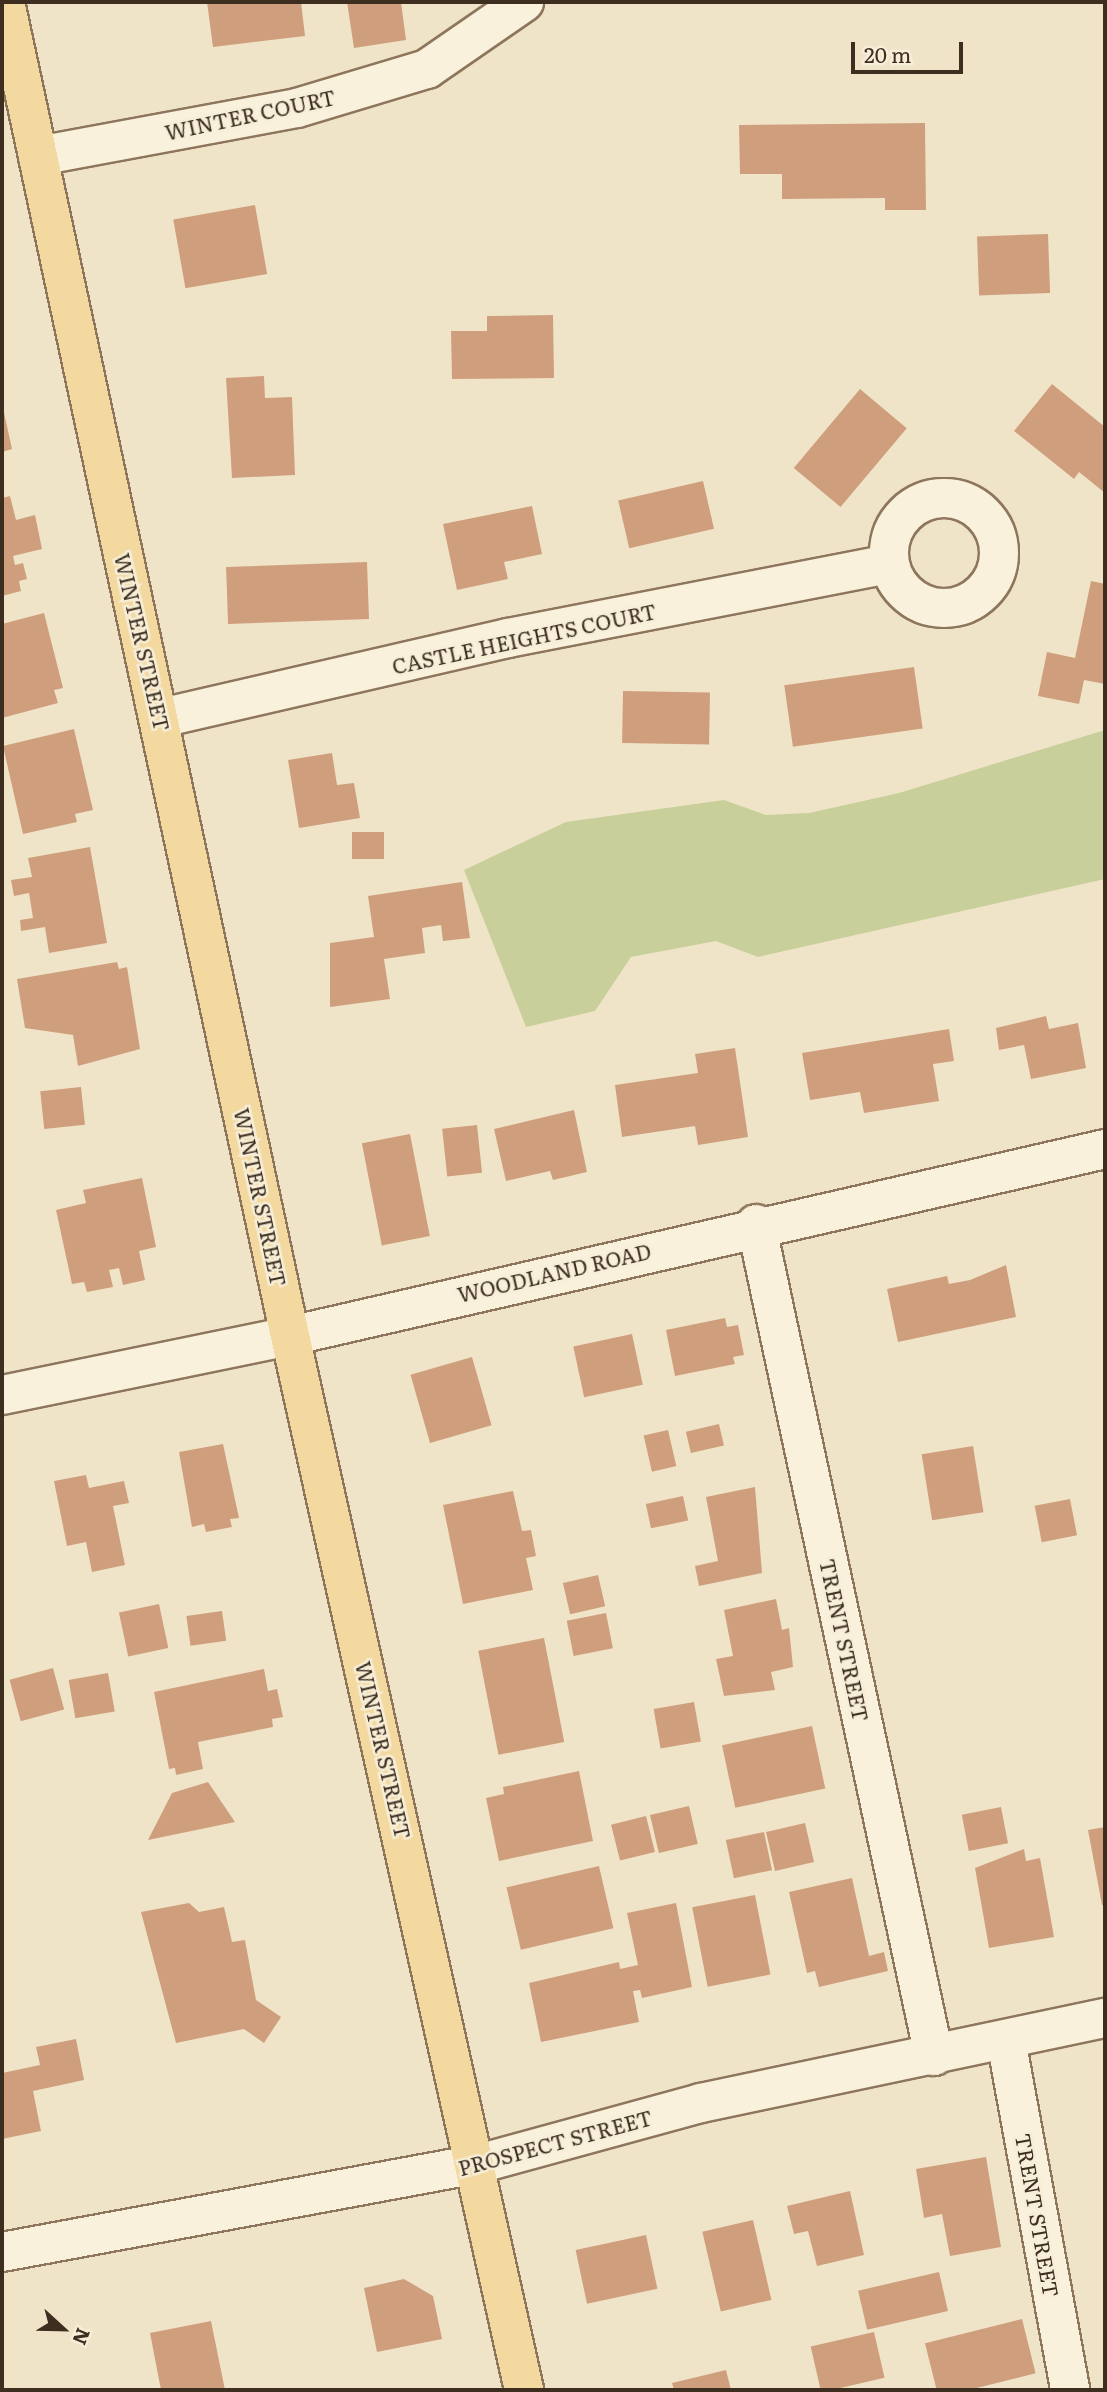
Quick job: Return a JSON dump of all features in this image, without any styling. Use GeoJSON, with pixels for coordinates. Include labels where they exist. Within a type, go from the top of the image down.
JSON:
{"type":"FeatureCollection","features":[{"type":"Feature","properties":{"kind":"main road","name":"WINTER STREET"},"geometry":{"type":"LineString","coordinates":[[5,2],[161,718],[290,1336],[478,2164],[524,2390]]}},
{"type":"Feature","properties":{"kind":"street","name":"WINTER COURT"},"geometry":{"type":"LineString","coordinates":[[38,156],[297,108],[427,69],[524,2]]}},
{"type":"Feature","properties":{"kind":"street","name":"CASTLE HEIGHTS COURT"},"geometry":{"type":"LineString","coordinates":[[161,718],[508,638],[889,564]]}},
{"type":"Feature","properties":{"kind":"street","name":"WOODLAND ROAD"},"geometry":{"type":"LineString","coordinates":[[2,1395],[290,1336],[755,1224],[1105,1149]]}},
{"type":"Feature","properties":{"kind":"street","name":"TRENT STREET"},"geometry":{"type":"LineString","coordinates":[[755,1224],[934,2056]]}},
{"type":"Feature","properties":{"kind":"street","name":"PROSPECT STREET"},"geometry":{"type":"LineString","coordinates":[[2,2252],[478,2164],[701,2103],[1105,2018]]}},
{"type":"Feature","properties":{"kind":"street","name":"TRENT STREET"},"geometry":{"type":"LineString","coordinates":[[1006,2040],[1070,2390]]}},
{"type":"Feature","properties":{"kind":"green space"},"geometry":{"type":"Polygon","coordinates":[[[1105,730],[1105,879],[758,957],[716,941],[631,957],[595,1011],[526,1027],[464,870],[566,822],[724,800],[766,815],[809,813],[899,793],[1105,730]]]}},
{"type":"Feature","properties":{"kind":"building"},"geometry":{"type":"Polygon","coordinates":[[[207,2],[301,2],[305,36],[213,47],[207,2]]]}},
{"type":"Feature","properties":{"kind":"building"},"geometry":{"type":"Polygon","coordinates":[[[347,2],[401,2],[406,40],[354,48],[347,2]]]}},
{"type":"Feature","properties":{"kind":"building"},"geometry":{"type":"Polygon","coordinates":[[[925,123],[926,210],[885,210],[885,198],[782,199],[782,174],[740,174],[739,125],[925,123]]]}},
{"type":"Feature","properties":{"kind":"building"},"geometry":{"type":"Polygon","coordinates":[[[255,205],[267,274],[185,288],[173,219],[255,205]]]}},
{"type":"Feature","properties":{"kind":"building"},"geometry":{"type":"Polygon","coordinates":[[[1048,234],[1050,293],[979,295],[977,236],[1048,234]]]}},
{"type":"Feature","properties":{"kind":"building"},"geometry":{"type":"Polygon","coordinates":[[[553,315],[554,378],[452,379],[451,331],[487,331],[487,316],[553,315]]]}},
{"type":"Feature","properties":{"kind":"building"},"geometry":{"type":"Polygon","coordinates":[[[264,376],[265,398],[292,397],[295,475],[232,478],[226,378],[264,376]]]}},
{"type":"Feature","properties":{"kind":"building"},"geometry":{"type":"Polygon","coordinates":[[[1052,384],[1105,427],[1105,493],[1079,472],[1074,479],[1014,431],[1052,384]]]}},
{"type":"Feature","properties":{"kind":"building"},"geometry":{"type":"Polygon","coordinates":[[[860,389],[907,428],[841,507],[794,468],[860,389]]]}},
{"type":"Feature","properties":{"kind":"building"},"geometry":{"type":"Polygon","coordinates":[[[2,409],[12,449],[2,452],[2,409]]]}},
{"type":"Feature","properties":{"kind":"building"},"geometry":{"type":"Polygon","coordinates":[[[703,481],[714,529],[629,548],[618,501],[703,481]]]}},
{"type":"Feature","properties":{"kind":"building"},"geometry":{"type":"Polygon","coordinates":[[[10,496],[16,520],[35,515],[42,549],[13,556],[15,565],[23,563],[27,579],[19,581],[21,591],[2,596],[2,498],[10,496]]]}},
{"type":"Feature","properties":{"kind":"building"},"geometry":{"type":"Polygon","coordinates":[[[532,506],[542,554],[504,562],[508,579],[457,590],[443,524],[532,506]]]}},
{"type":"Feature","properties":{"kind":"building"},"geometry":{"type":"Polygon","coordinates":[[[367,562],[369,619],[228,624],[226,567],[367,562]]]}},
{"type":"Feature","properties":{"kind":"building"},"geometry":{"type":"Polygon","coordinates":[[[1091,581],[1105,584],[1105,684],[1084,680],[1079,704],[1038,696],[1047,652],[1075,658],[1091,581]]]}},
{"type":"Feature","properties":{"kind":"building"},"geometry":{"type":"Polygon","coordinates":[[[44,613],[63,688],[54,690],[58,703],[2,718],[2,624],[44,613]]]}},
{"type":"Feature","properties":{"kind":"building"},"geometry":{"type":"Polygon","coordinates":[[[914,667],[923,728],[793,747],[784,685],[914,667]]]}},
{"type":"Feature","properties":{"kind":"building"},"geometry":{"type":"Polygon","coordinates":[[[623,691],[710,693],[709,745],[622,743],[623,691]]]}},
{"type":"Feature","properties":{"kind":"building"},"geometry":{"type":"Polygon","coordinates":[[[74,729],[93,810],[75,814],[77,822],[23,834],[3,746],[74,729]]]}},
{"type":"Feature","properties":{"kind":"building"},"geometry":{"type":"Polygon","coordinates":[[[332,753],[337,785],[354,783],[360,818],[299,828],[288,760],[332,753]]]}},
{"type":"Feature","properties":{"kind":"building"},"geometry":{"type":"Polygon","coordinates":[[[352,832],[384,832],[384,859],[352,859],[352,832]]]}},
{"type":"Feature","properties":{"kind":"building"},"geometry":{"type":"Polygon","coordinates":[[[90,847],[107,943],[49,953],[45,927],[21,931],[20,920],[33,918],[29,893],[14,896],[11,880],[32,877],[28,858],[90,847]]]}},
{"type":"Feature","properties":{"kind":"building"},"geometry":{"type":"Polygon","coordinates":[[[462,882],[470,938],[443,941],[441,925],[422,928],[425,953],[384,959],[390,999],[330,1007],[330,943],[374,937],[368,896],[462,882]]]}},
{"type":"Feature","properties":{"kind":"building"},"geometry":{"type":"Polygon","coordinates":[[[117,962],[119,969],[127,967],[140,1049],[78,1066],[73,1035],[25,1028],[17,979],[117,962]]]}},
{"type":"Feature","properties":{"kind":"building"},"geometry":{"type":"Polygon","coordinates":[[[1046,1016],[1049,1029],[1078,1023],[1086,1068],[1031,1079],[1024,1045],[999,1050],[996,1028],[1046,1016]]]}},
{"type":"Feature","properties":{"kind":"building"},"geometry":{"type":"Polygon","coordinates":[[[949,1029],[954,1061],[933,1064],[939,1101],[864,1113],[860,1092],[810,1100],[802,1053],[949,1029]]]}},
{"type":"Feature","properties":{"kind":"building"},"geometry":{"type":"Polygon","coordinates":[[[735,1048],[748,1137],[698,1145],[695,1126],[622,1137],[615,1085],[698,1073],[695,1054],[735,1048]]]}},
{"type":"Feature","properties":{"kind":"building"},"geometry":{"type":"Polygon","coordinates":[[[81,1087],[85,1125],[44,1129],[40,1091],[81,1087]]]}},
{"type":"Feature","properties":{"kind":"building"},"geometry":{"type":"Polygon","coordinates":[[[574,1110],[587,1172],[553,1180],[550,1171],[506,1181],[494,1129],[574,1110]]]}},
{"type":"Feature","properties":{"kind":"building"},"geometry":{"type":"Polygon","coordinates":[[[477,1125],[482,1173],[447,1176],[442,1129],[477,1125]]]}},
{"type":"Feature","properties":{"kind":"building"},"geometry":{"type":"Polygon","coordinates":[[[410,1134],[430,1236],[382,1245],[362,1143],[410,1134]]]}},
{"type":"Feature","properties":{"kind":"building"},"geometry":{"type":"Polygon","coordinates":[[[142,1178],[156,1247],[139,1251],[145,1280],[123,1285],[119,1268],[109,1270],[113,1287],[87,1292],[84,1282],[72,1284],[56,1210],[86,1203],[83,1190],[142,1178]]]}},
{"type":"Feature","properties":{"kind":"building"},"geometry":{"type":"Polygon","coordinates":[[[1006,1265],[1016,1317],[898,1342],[887,1289],[947,1276],[949,1284],[970,1280],[1006,1265]]]}},
{"type":"Feature","properties":{"kind":"building"},"geometry":{"type":"Polygon","coordinates":[[[725,1318],[727,1327],[738,1325],[744,1355],[733,1357],[735,1364],[675,1376],[666,1330],[725,1318]]]}},
{"type":"Feature","properties":{"kind":"building"},"geometry":{"type":"Polygon","coordinates":[[[632,1334],[643,1385],[584,1397],[573,1346],[632,1334]]]}},
{"type":"Feature","properties":{"kind":"building"},"geometry":{"type":"Polygon","coordinates":[[[472,1357],[492,1425],[430,1443],[410,1375],[472,1357]]]}},
{"type":"Feature","properties":{"kind":"building"},"geometry":{"type":"Polygon","coordinates":[[[719,1424],[724,1445],[691,1453],[686,1432],[719,1424]]]}},
{"type":"Feature","properties":{"kind":"building"},"geometry":{"type":"Polygon","coordinates":[[[668,1430],[676,1466],[652,1472],[644,1436],[668,1430]]]}},
{"type":"Feature","properties":{"kind":"building"},"geometry":{"type":"Polygon","coordinates":[[[223,1444],[239,1518],[230,1519],[232,1527],[206,1532],[204,1524],[192,1527],[179,1452],[223,1444]]]}},
{"type":"Feature","properties":{"kind":"building"},"geometry":{"type":"Polygon","coordinates":[[[973,1446],[983,1512],[932,1520],[922,1454],[973,1446]]]}},
{"type":"Feature","properties":{"kind":"building"},"geometry":{"type":"Polygon","coordinates":[[[86,1475],[89,1488],[124,1481],[129,1503],[113,1506],[125,1565],[92,1572],[86,1542],[67,1546],[54,1481],[86,1475]]]}},
{"type":"Feature","properties":{"kind":"building"},"geometry":{"type":"Polygon","coordinates":[[[755,1487],[762,1573],[699,1586],[695,1566],[718,1561],[706,1497],[755,1487]]]}},
{"type":"Feature","properties":{"kind":"building"},"geometry":{"type":"Polygon","coordinates":[[[513,1491],[522,1531],[531,1530],[536,1556],[526,1558],[533,1590],[463,1604],[443,1505],[513,1491]]]}},
{"type":"Feature","properties":{"kind":"building"},"geometry":{"type":"Polygon","coordinates":[[[683,1496],[688,1520],[651,1528],[646,1504],[683,1496]]]}},
{"type":"Feature","properties":{"kind":"building"},"geometry":{"type":"Polygon","coordinates":[[[1070,1499],[1077,1535],[1042,1542],[1035,1506],[1070,1499]]]}},
{"type":"Feature","properties":{"kind":"building"},"geometry":{"type":"Polygon","coordinates":[[[598,1575],[605,1606],[570,1614],[563,1583],[598,1575]]]}},
{"type":"Feature","properties":{"kind":"building"},"geometry":{"type":"Polygon","coordinates":[[[776,1599],[782,1630],[789,1628],[793,1667],[771,1672],[775,1690],[724,1696],[716,1659],[733,1656],[724,1610],[776,1599]]]}},
{"type":"Feature","properties":{"kind":"building"},"geometry":{"type":"Polygon","coordinates":[[[159,1604],[168,1648],[128,1657],[119,1613],[159,1604]]]}},
{"type":"Feature","properties":{"kind":"building"},"geometry":{"type":"Polygon","coordinates":[[[222,1611],[226,1641],[191,1646],[186,1616],[222,1611]]]}},
{"type":"Feature","properties":{"kind":"building"},"geometry":{"type":"Polygon","coordinates":[[[606,1613],[613,1648],[574,1656],[567,1621],[606,1613]]]}},
{"type":"Feature","properties":{"kind":"building"},"geometry":{"type":"Polygon","coordinates":[[[544,1638],[564,1742],[498,1755],[478,1651],[544,1638]]]}},
{"type":"Feature","properties":{"kind":"building"},"geometry":{"type":"Polygon","coordinates":[[[53,1668],[64,1710],[21,1721],[10,1680],[53,1668]]]}},
{"type":"Feature","properties":{"kind":"building"},"geometry":{"type":"Polygon","coordinates":[[[264,1669],[268,1691],[277,1689],[283,1717],[272,1719],[273,1727],[198,1742],[203,1769],[176,1775],[175,1768],[169,1769],[154,1692],[264,1669]]]}},
{"type":"Feature","properties":{"kind":"building"},"geometry":{"type":"Polygon","coordinates":[[[108,1673],[115,1711],[75,1718],[69,1680],[108,1673]]]}},
{"type":"Feature","properties":{"kind":"building"},"geometry":{"type":"Polygon","coordinates":[[[694,1702],[701,1741],[661,1749],[654,1709],[694,1702]]]}},
{"type":"Feature","properties":{"kind":"building"},"geometry":{"type":"Polygon","coordinates":[[[812,1726],[825,1789],[735,1808],[722,1745],[812,1726]]]}},
{"type":"Feature","properties":{"kind":"building"},"geometry":{"type":"Polygon","coordinates":[[[579,1771],[593,1841],[499,1861],[486,1798],[504,1794],[503,1787],[579,1771]]]}},
{"type":"Feature","properties":{"kind":"building"},"geometry":{"type":"Polygon","coordinates":[[[208,1782],[235,1822],[148,1840],[172,1793],[208,1782]]]}},
{"type":"Feature","properties":{"kind":"building"},"geometry":{"type":"Polygon","coordinates":[[[689,1806],[698,1844],[659,1853],[650,1815],[689,1806]]]}},
{"type":"Feature","properties":{"kind":"building"},"geometry":{"type":"Polygon","coordinates":[[[1001,1807],[1008,1843],[969,1851],[962,1815],[1001,1807]]]}},
{"type":"Feature","properties":{"kind":"building"},"geometry":{"type":"Polygon","coordinates":[[[646,1816],[655,1852],[620,1861],[611,1825],[646,1816]]]}},
{"type":"Feature","properties":{"kind":"building"},"geometry":{"type":"Polygon","coordinates":[[[805,1823],[814,1862],[775,1871],[766,1832],[805,1823]]]}},
{"type":"Feature","properties":{"kind":"building"},"geometry":{"type":"Polygon","coordinates":[[[1105,1827],[1105,1905],[1102,1905],[1088,1830],[1105,1827]]]}},
{"type":"Feature","properties":{"kind":"building"},"geometry":{"type":"Polygon","coordinates":[[[764,1832],[772,1870],[734,1878],[726,1840],[764,1832]]]}},
{"type":"Feature","properties":{"kind":"building"},"geometry":{"type":"Polygon","coordinates":[[[1024,1849],[1026,1861],[1040,1858],[1054,1937],[989,1948],[975,1868],[1024,1849]]]}},
{"type":"Feature","properties":{"kind":"building"},"geometry":{"type":"Polygon","coordinates":[[[599,1866],[613,1928],[521,1950],[506,1887],[599,1866]]]}},
{"type":"Feature","properties":{"kind":"building"},"geometry":{"type":"Polygon","coordinates":[[[852,1878],[869,1956],[884,1952],[888,1971],[819,1987],[815,1971],[807,1973],[789,1892],[852,1878]]]}},
{"type":"Feature","properties":{"kind":"building"},"geometry":{"type":"Polygon","coordinates":[[[755,1895],[770,1975],[708,1987],[692,1907],[755,1895]]]}},
{"type":"Feature","properties":{"kind":"building"},"geometry":{"type":"Polygon","coordinates":[[[189,1903],[199,1912],[224,1907],[232,1942],[245,1940],[256,2000],[281,2017],[264,2043],[244,2029],[176,2043],[141,1912],[189,1903]]]}},
{"type":"Feature","properties":{"kind":"building"},"geometry":{"type":"Polygon","coordinates":[[[676,1903],[692,1987],[642,1998],[640,1990],[633,1991],[639,2022],[541,2042],[529,1983],[619,1962],[620,1969],[638,1965],[627,1913],[676,1903]]]}},
{"type":"Feature","properties":{"kind":"building"},"geometry":{"type":"Polygon","coordinates":[[[76,2039],[84,2080],[33,2091],[41,2131],[2,2139],[2,2073],[40,2065],[36,2047],[76,2039]]]}},
{"type":"Feature","properties":{"kind":"building"},"geometry":{"type":"Polygon","coordinates":[[[986,2157],[1001,2247],[950,2256],[942,2214],[924,2218],[916,2169],[986,2157]]]}},
{"type":"Feature","properties":{"kind":"building"},"geometry":{"type":"Polygon","coordinates":[[[850,2191],[864,2255],[817,2266],[808,2231],[794,2234],[787,2206],[850,2191]]]}},
{"type":"Feature","properties":{"kind":"building"},"geometry":{"type":"Polygon","coordinates":[[[753,2220],[771,2300],[721,2312],[702,2232],[753,2220]]]}},
{"type":"Feature","properties":{"kind":"building"},"geometry":{"type":"Polygon","coordinates":[[[646,2235],[657,2289],[587,2304],[576,2250],[646,2235]]]}},
{"type":"Feature","properties":{"kind":"building"},"geometry":{"type":"Polygon","coordinates":[[[939,2272],[948,2311],[867,2330],[858,2291],[939,2272]]]}},
{"type":"Feature","properties":{"kind":"building"},"geometry":{"type":"Polygon","coordinates":[[[404,2279],[433,2296],[442,2339],[377,2352],[364,2288],[404,2279]]]}},
{"type":"Feature","properties":{"kind":"building"},"geometry":{"type":"Polygon","coordinates":[[[1022,2319],[1036,2373],[969,2390],[937,2390],[925,2343],[1022,2319]]]}},
{"type":"Feature","properties":{"kind":"building"},"geometry":{"type":"Polygon","coordinates":[[[211,2321],[225,2390],[161,2390],[150,2333],[211,2321]]]}},
{"type":"Feature","properties":{"kind":"building"},"geometry":{"type":"Polygon","coordinates":[[[874,2332],[885,2378],[821,2390],[811,2347],[874,2332]]]}},
{"type":"Feature","properties":{"kind":"building"},"geometry":{"type":"Polygon","coordinates":[[[726,2370],[731,2390],[674,2390],[672,2383],[726,2370]]]}}]}
